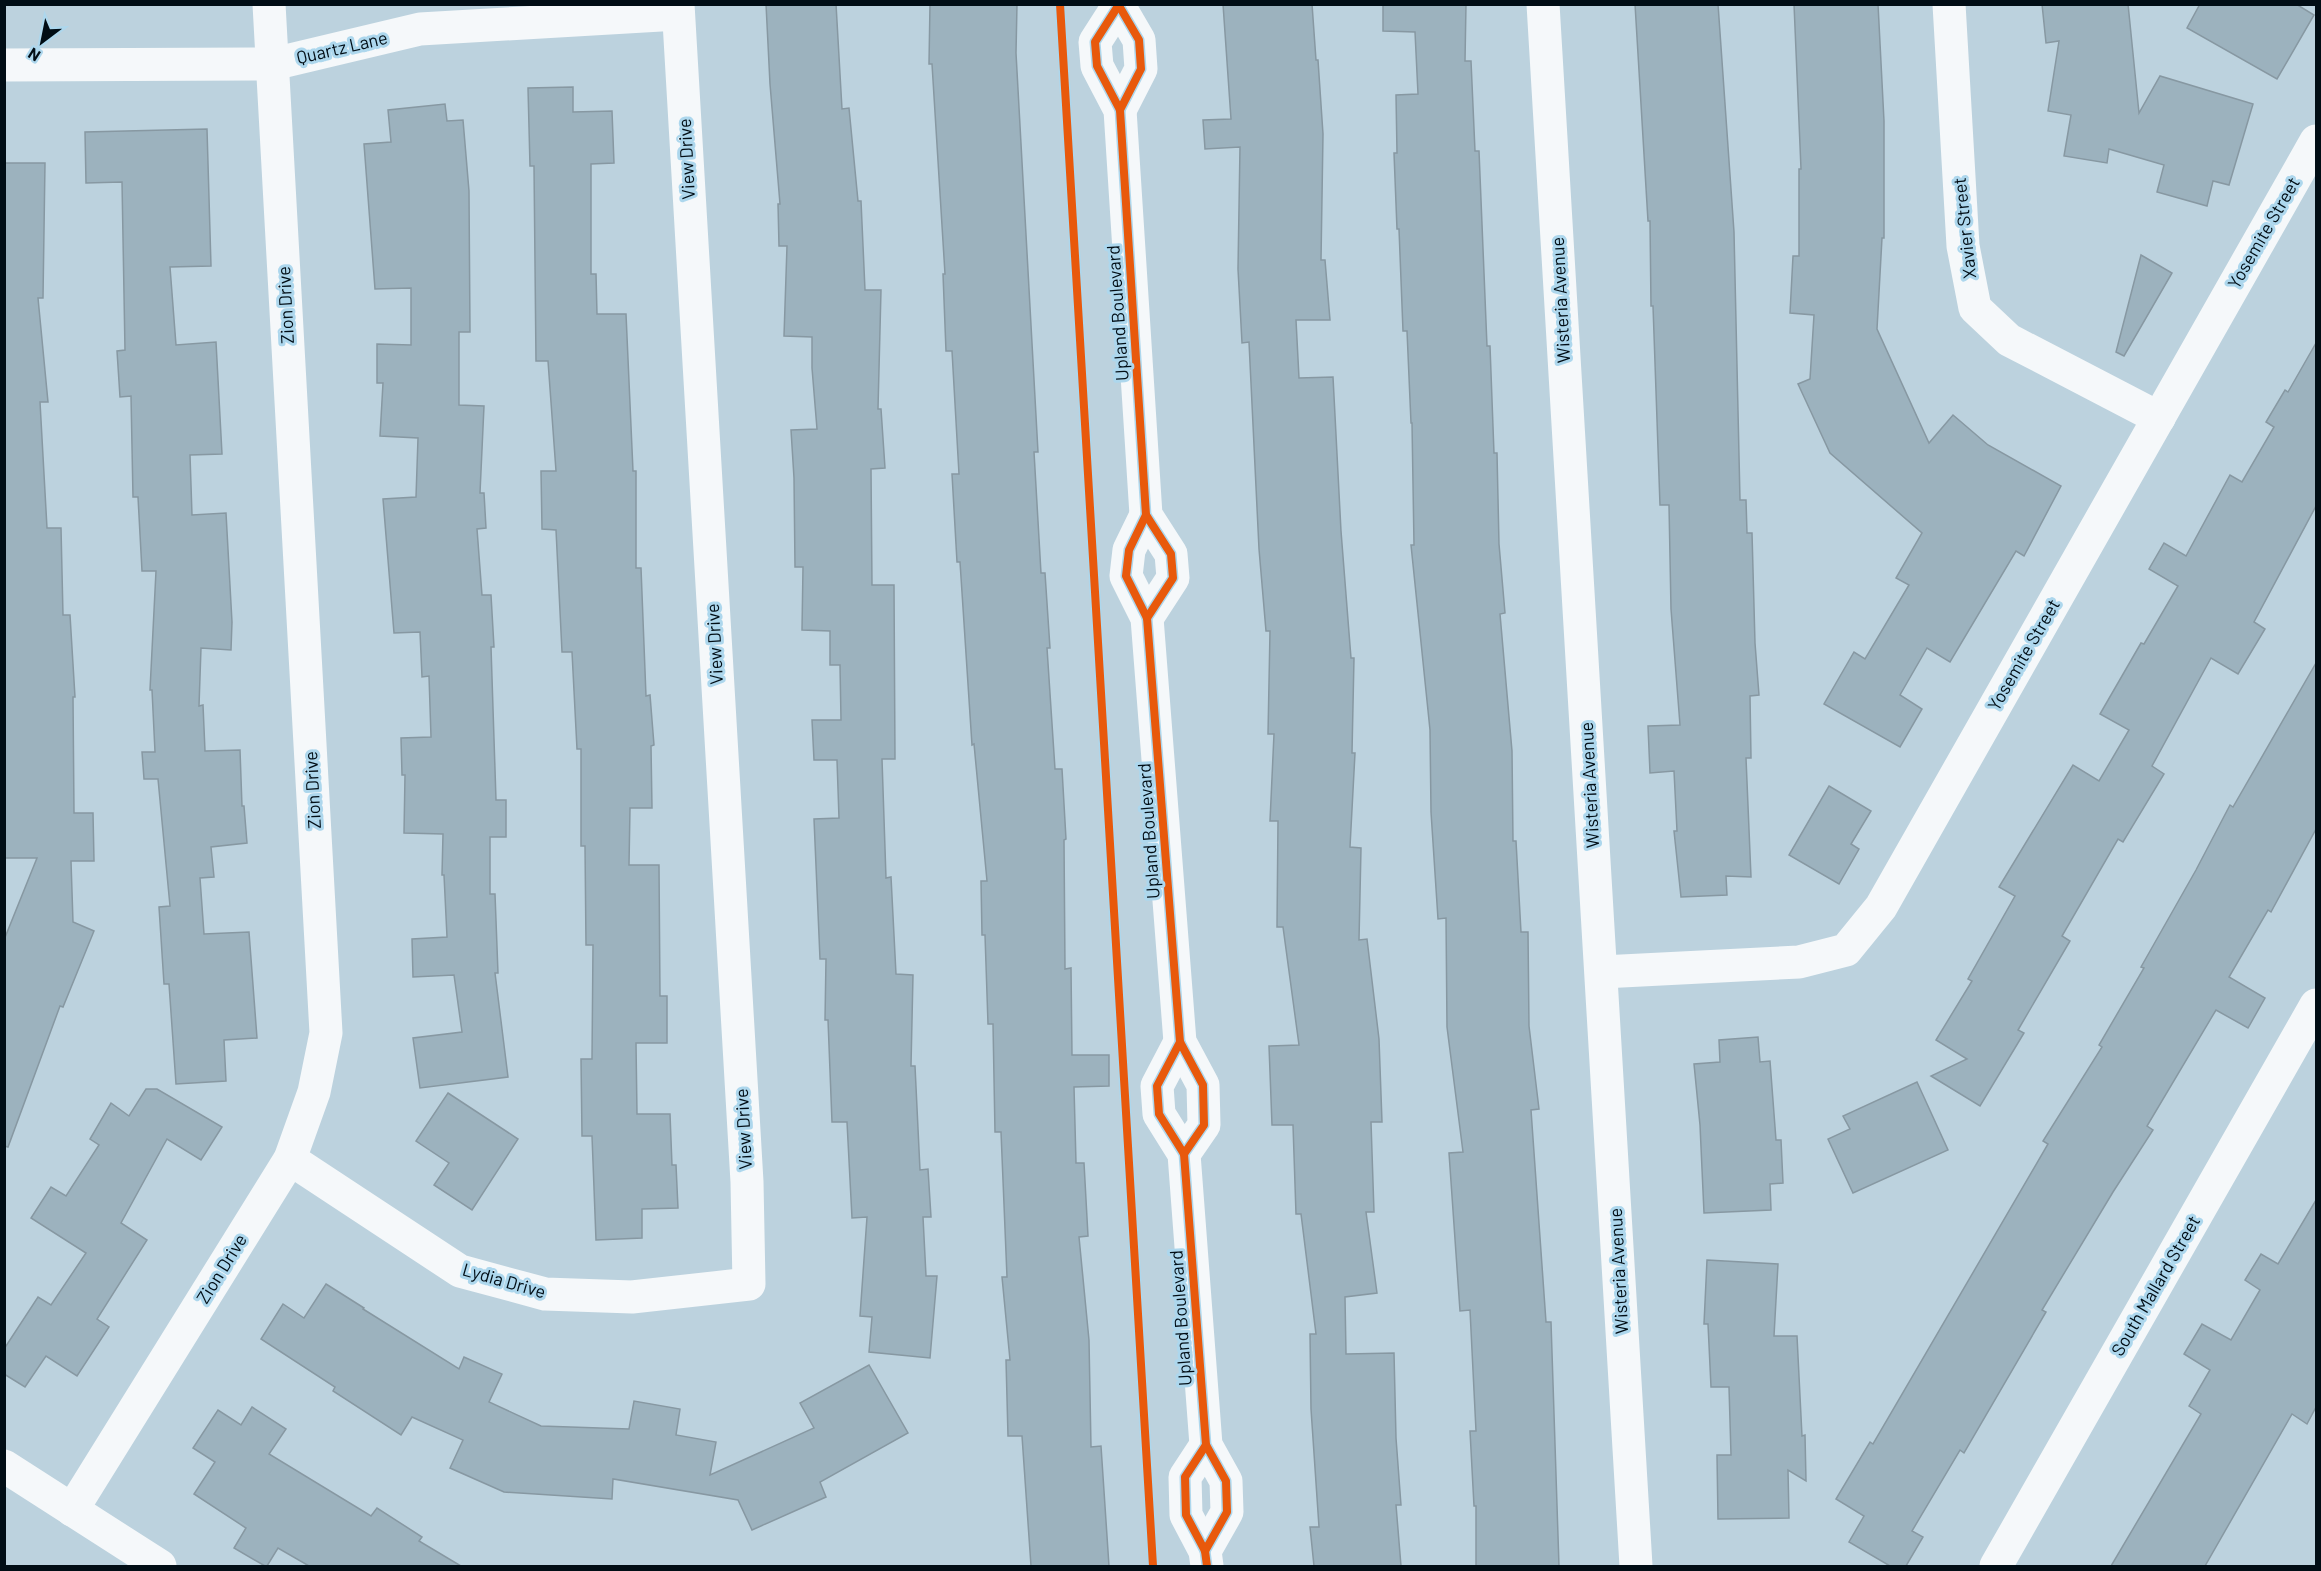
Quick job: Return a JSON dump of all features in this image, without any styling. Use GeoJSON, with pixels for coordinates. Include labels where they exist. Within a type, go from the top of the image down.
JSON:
{"type":"FeatureCollection","features":[{"type":"Feature","properties":{"kind":"street","name":"Zion Drive"},"geometry":{"type":"LineString","coordinates":[[72,1510],[290,1160],[314,1092],[326,1033],[269,4]]}},
{"type":"Feature","properties":{"kind":"street","name":"Wisteria Avenue"},"geometry":{"type":"LineString","coordinates":[[1543,4],[1636,1566]]}},
{"type":"Feature","properties":{"kind":"street","name":"Xavier Street"},"geometry":{"type":"LineString","coordinates":[[1949,4],[1963,246],[1975,308],[2008,340],[2158,418]]}},
{"type":"Feature","properties":{"kind":"street","name":"Upland Boulevard"},"geometry":{"type":"LineString","coordinates":[[1120,110],[1141,69],[1139,40],[1118,5],[1095,42],[1097,66],[1120,110],[1146,515],[1171,554],[1173,578],[1148,618]]}},
{"type":"Feature","properties":{"kind":"street","name":"Quartz Lane"},"geometry":{"type":"LineString","coordinates":[[4,65],[273,64],[420,29],[678,9]]}},
{"type":"Feature","properties":{"kind":"street","name":"View Drive"},"geometry":{"type":"LineString","coordinates":[[678,9],[747,1182],[749,1284]]}},
{"type":"Feature","properties":{"kind":"street","name":"Yosemite Street"},"geometry":{"type":"LineString","coordinates":[[1602,972],[1799,962],[1846,950],[1881,907],[2316,141]]}},
{"type":"Feature","properties":{"kind":"street","name":"Upland Boulevard"},"geometry":{"type":"LineString","coordinates":[[1146,515],[1129,550],[1126,576],[1148,618],[1180,1042],[1203,1085],[1204,1125],[1184,1154]]}},
{"type":"Feature","properties":{"kind":"street","name":"South Mallard Street"},"geometry":{"type":"LineString","coordinates":[[1996,1566],[2316,1005]]}},
{"type":"Feature","properties":{"kind":"street","name":"Upland Boulevard"},"geometry":{"type":"LineString","coordinates":[[1180,1042],[1157,1086],[1160,1114],[1184,1154],[1206,1444],[1226,1481],[1227,1512],[1206,1559]]}},
{"type":"Feature","properties":{"kind":"street","name":"Lydia Drive"},"geometry":{"type":"LineString","coordinates":[[290,1160],[460,1271],[545,1294],[632,1296],[749,1284]]}},
{"type":"Feature","properties":{"kind":"street"},"geometry":{"type":"LineString","coordinates":[[4,1466],[160,1566]]}},
{"type":"Feature","properties":{"kind":"building"},"geometry":{"type":"Polygon","coordinates":[[[766,4],[836,4],[842,109],[849,108],[858,201],[861,201],[865,290],[881,290],[878,409],[881,409],[885,468],[871,469],[872,585],[894,585],[895,759],[882,759],[886,878],[891,877],[896,974],[913,975],[911,1066],[915,1066],[920,1170],[928,1169],[931,1217],[923,1217],[926,1276],[937,1276],[930,1358],[869,1352],[872,1317],[860,1316],[867,1217],[852,1218],[847,1122],[832,1122],[828,1020],[825,1020],[826,959],[820,959],[814,819],[839,818],[837,760],[814,760],[812,720],[841,720],[840,665],[830,665],[830,631],[802,630],[803,567],[795,567],[791,430],[817,429],[812,337],[784,336],[787,246],[779,246],[778,204],[780,204],[766,4]]]}},
{"type":"Feature","properties":{"kind":"building"},"geometry":{"type":"Polygon","coordinates":[[[930,4],[1017,4],[1016,53],[1038,452],[1034,452],[1041,573],[1045,573],[1050,648],[1047,648],[1055,769],[1062,769],[1066,839],[1064,840],[1065,969],[1071,968],[1072,1055],[1109,1055],[1109,1086],[1074,1087],[1076,1163],[1084,1163],[1088,1236],[1079,1237],[1089,1340],[1091,1447],[1101,1446],[1109,1566],[1031,1566],[1022,1436],[1008,1436],[1006,1360],[1010,1360],[1002,1277],[1007,1277],[1001,1132],[995,1132],[993,1024],[988,1024],[985,935],[982,935],[981,881],[987,881],[974,744],[972,745],[960,562],[957,562],[952,474],[959,474],[952,351],[946,351],[943,274],[945,274],[932,64],[929,64],[930,4]]]}},
{"type":"Feature","properties":{"kind":"building"},"geometry":{"type":"Polygon","coordinates":[[[1223,4],[1312,4],[1323,134],[1321,260],[1325,260],[1330,320],[1296,320],[1299,378],[1333,377],[1341,531],[1351,658],[1354,658],[1352,753],[1355,753],[1350,847],[1361,848],[1359,940],[1367,939],[1379,1039],[1382,1122],[1371,1122],[1374,1212],[1366,1212],[1377,1293],[1345,1297],[1346,1354],[1394,1353],[1396,1438],[1401,1505],[1396,1505],[1401,1566],[1314,1566],[1310,1527],[1319,1527],[1311,1409],[1310,1334],[1316,1334],[1301,1214],[1296,1214],[1293,1125],[1272,1125],[1269,1046],[1299,1045],[1283,927],[1277,927],[1278,821],[1270,821],[1274,734],[1268,734],[1270,631],[1266,631],[1259,549],[1249,342],[1242,343],[1238,269],[1240,147],[1205,149],[1203,120],[1231,119],[1223,4]]]}},
{"type":"Feature","properties":{"kind":"building"},"geometry":{"type":"Polygon","coordinates":[[[1383,4],[1466,4],[1465,61],[1471,61],[1475,151],[1479,151],[1487,346],[1490,346],[1494,453],[1497,453],[1499,544],[1505,613],[1500,614],[1512,751],[1513,841],[1516,841],[1521,932],[1528,932],[1529,1026],[1539,1109],[1531,1110],[1546,1322],[1551,1322],[1559,1566],[1476,1566],[1476,1506],[1474,1506],[1470,1431],[1476,1431],[1470,1310],[1460,1311],[1449,1153],[1463,1152],[1447,1027],[1446,918],[1438,919],[1431,812],[1430,730],[1411,545],[1414,545],[1412,423],[1407,331],[1403,331],[1399,229],[1397,229],[1394,153],[1397,153],[1396,95],[1418,94],[1415,32],[1383,31],[1383,4]]]}},
{"type":"Feature","properties":{"kind":"building"},"geometry":{"type":"Polygon","coordinates":[[[1635,4],[1718,4],[1734,232],[1740,500],[1746,500],[1747,533],[1752,533],[1759,695],[1750,696],[1751,758],[1746,758],[1751,877],[1726,876],[1727,895],[1681,897],[1674,831],[1677,831],[1674,771],[1650,773],[1648,726],[1680,725],[1671,609],[1669,505],[1660,505],[1653,306],[1651,306],[1650,221],[1648,221],[1635,4]]]}},
{"type":"Feature","properties":{"kind":"building"},"geometry":{"type":"Polygon","coordinates":[[[1794,4],[1878,4],[1884,121],[1884,238],[1882,238],[1877,329],[1929,443],[1953,415],[1988,445],[2061,486],[2024,556],[2016,551],[1950,662],[1927,648],[1900,695],[1922,709],[1900,747],[1824,704],[1854,652],[1865,659],[1909,585],[1896,578],[1922,533],[1830,453],[1798,384],[1810,379],[1814,315],[1790,313],[1793,256],[1799,256],[1799,169],[1801,169],[1794,4]]]}},
{"type":"Feature","properties":{"kind":"building"},"geometry":{"type":"Polygon","coordinates":[[[2042,4],[2128,4],[2139,113],[2160,76],[2253,104],[2229,185],[2213,181],[2207,206],[2157,192],[2164,165],[2109,149],[2107,163],[2064,156],[2071,115],[2048,111],[2059,41],[2046,43],[2042,4]]]}},
{"type":"Feature","properties":{"kind":"building"},"geometry":{"type":"Polygon","coordinates":[[[2200,4],[2296,4],[2314,15],[2277,79],[2187,28],[2200,4]]]}},
{"type":"Feature","properties":{"kind":"building"},"geometry":{"type":"Polygon","coordinates":[[[573,87],[573,112],[612,111],[614,163],[591,164],[591,274],[596,274],[597,314],[626,314],[633,471],[636,471],[636,568],[641,568],[646,696],[650,695],[654,745],[651,746],[652,808],[630,808],[629,865],[659,865],[660,996],[667,996],[667,1043],[636,1043],[637,1114],[670,1114],[672,1165],[676,1165],[678,1208],[642,1209],[642,1238],[596,1240],[592,1136],[582,1136],[581,1059],[592,1059],[593,945],[586,945],[585,846],[581,846],[581,749],[577,749],[572,652],[562,652],[556,530],[542,529],[541,471],[556,471],[548,361],[536,361],[534,166],[530,166],[528,88],[573,87]]]}},
{"type":"Feature","properties":{"kind":"building"},"geometry":{"type":"Polygon","coordinates":[[[445,104],[447,121],[463,120],[469,191],[470,332],[459,332],[459,405],[484,406],[480,493],[484,493],[486,528],[477,529],[482,595],[491,595],[496,800],[506,800],[506,837],[490,837],[490,894],[495,894],[498,973],[495,973],[508,1077],[420,1088],[413,1038],[462,1032],[454,975],[413,977],[412,939],[447,937],[444,875],[442,875],[443,834],[404,833],[405,775],[402,775],[401,738],[431,737],[429,676],[422,677],[420,632],[394,633],[383,499],[416,497],[418,438],[380,436],[383,383],[377,383],[377,344],[411,345],[411,288],[375,289],[364,144],[391,142],[388,110],[445,104]]]}},
{"type":"Feature","properties":{"kind":"building"},"geometry":{"type":"Polygon","coordinates":[[[207,129],[211,266],[170,267],[176,345],[216,342],[222,454],[190,455],[192,515],[226,513],[232,622],[231,650],[201,648],[199,706],[203,705],[205,751],[240,750],[242,806],[244,806],[247,843],[211,847],[214,877],[200,878],[204,934],[249,932],[257,1038],[224,1040],[226,1081],[176,1084],[169,984],[164,984],[159,907],[170,906],[158,779],[144,779],[142,752],[155,752],[152,690],[150,690],[156,571],[142,571],[138,497],[133,497],[131,396],[120,397],[117,351],[125,350],[122,182],[86,183],[85,132],[207,129]]]}},
{"type":"Feature","properties":{"kind":"building"},"geometry":{"type":"Polygon","coordinates":[[[4,163],[45,163],[43,298],[38,298],[48,402],[40,402],[47,528],[61,528],[63,615],[70,615],[75,697],[73,697],[74,813],[93,813],[94,861],[71,861],[73,922],[94,931],[63,1007],[60,1006],[8,1147],[4,1146],[4,940],[37,858],[4,858],[4,163]]]}},
{"type":"Feature","properties":{"kind":"building"},"geometry":{"type":"Polygon","coordinates":[[[2141,255],[2172,273],[2124,356],[2116,352],[2141,255]]]}},
{"type":"Feature","properties":{"kind":"building"},"geometry":{"type":"Polygon","coordinates":[[[2316,343],[2316,506],[2254,622],[2265,629],[2238,674],[2211,658],[2152,766],[2164,774],[2123,842],[2118,839],[2062,936],[2070,941],[2018,1030],[2024,1033],[1980,1106],[1931,1076],[1967,1059],[1936,1040],[1972,981],[1968,979],[2015,896],[1999,887],[2073,765],[2099,781],[2129,730],[2100,714],[2141,643],[2144,644],[2178,586],[2149,569],[2164,543],[2186,556],[2230,475],[2242,482],[2274,427],[2266,422],[2285,390],[2288,392],[2316,343]]]}},
{"type":"Feature","properties":{"kind":"building"},"geometry":{"type":"Polygon","coordinates":[[[2316,663],[2316,829],[2271,912],[2268,910],[2229,977],[2265,998],[2248,1028],[2216,1010],[2147,1126],[2153,1130],[2042,1310],[2046,1312],[1964,1453],[1960,1450],[1912,1531],[1923,1537],[1906,1566],[1890,1566],[1849,1542],[1864,1516],[1836,1499],[1870,1442],[1873,1444],[2048,1144],[2043,1141],[2102,1047],[2099,1045],[2144,968],[2141,967],[2230,805],[2233,807],[2316,663]]]}},
{"type":"Feature","properties":{"kind":"building"},"geometry":{"type":"Polygon","coordinates":[[[1829,786],[1871,811],[1851,844],[1859,849],[1839,884],[1789,855],[1829,786]]]}},
{"type":"Feature","properties":{"kind":"building"},"geometry":{"type":"Polygon","coordinates":[[[1758,1037],[1760,1062],[1770,1061],[1776,1140],[1781,1140],[1783,1183],[1770,1184],[1771,1210],[1704,1213],[1700,1125],[1694,1064],[1720,1062],[1719,1040],[1758,1037]]]}},
{"type":"Feature","properties":{"kind":"building"},"geometry":{"type":"Polygon","coordinates":[[[1917,1082],[1948,1150],[1853,1193],[1828,1139],[1850,1129],[1843,1116],[1917,1082]]]}},
{"type":"Feature","properties":{"kind":"building"},"geometry":{"type":"Polygon","coordinates":[[[146,1089],[157,1089],[222,1127],[201,1160],[167,1139],[121,1223],[147,1240],[97,1319],[109,1327],[77,1376],[46,1356],[25,1387],[4,1374],[4,1349],[38,1297],[51,1305],[86,1253],[31,1218],[51,1187],[66,1196],[99,1145],[90,1139],[111,1103],[129,1116],[146,1089]]]}},
{"type":"Feature","properties":{"kind":"building"},"geometry":{"type":"Polygon","coordinates":[[[448,1093],[518,1139],[472,1210],[434,1185],[449,1163],[416,1141],[448,1093]]]}},
{"type":"Feature","properties":{"kind":"building"},"geometry":{"type":"Polygon","coordinates":[[[2316,1200],[2316,1407],[2307,1424],[2292,1414],[2205,1566],[2111,1566],[2201,1414],[2189,1406],[2210,1370],[2184,1354],[2202,1324],[2231,1340],[2260,1290],[2245,1280],[2261,1254],[2278,1264],[2316,1200]]]}},
{"type":"Feature","properties":{"kind":"building"},"geometry":{"type":"Polygon","coordinates":[[[1707,1260],[1778,1264],[1774,1336],[1797,1336],[1802,1436],[1805,1435],[1806,1481],[1788,1470],[1789,1518],[1718,1519],[1717,1455],[1731,1455],[1729,1387],[1711,1387],[1708,1324],[1704,1324],[1707,1260]]]}},
{"type":"Feature","properties":{"kind":"building"},"geometry":{"type":"Polygon","coordinates":[[[326,1284],[459,1369],[464,1357],[502,1374],[489,1402],[541,1426],[629,1429],[634,1401],[680,1409],[676,1435],[716,1442],[710,1475],[814,1428],[800,1403],[869,1365],[908,1433],[820,1482],[826,1497],[752,1530],[738,1500],[613,1479],[612,1499],[504,1492],[450,1468],[463,1440],[412,1417],[401,1435],[333,1391],[335,1387],[261,1339],[283,1304],[304,1318],[326,1284]]]}},
{"type":"Feature","properties":{"kind":"building"},"geometry":{"type":"Polygon","coordinates":[[[252,1407],[286,1429],[269,1454],[371,1516],[377,1508],[422,1537],[419,1541],[461,1566],[309,1566],[278,1548],[265,1566],[234,1548],[246,1528],[194,1494],[215,1462],[193,1448],[218,1410],[241,1425],[252,1407]]]}},
{"type":"Feature","properties":{"kind":"cycle path"},"geometry":{"type":"LineString","coordinates":[[1060,4],[1153,1566]]}},
{"type":"Feature","properties":{"kind":"cycle path"},"geometry":{"type":"LineString","coordinates":[[1118,4],[1139,40],[1141,69],[1120,110]]}},
{"type":"Feature","properties":{"kind":"cycle path"},"geometry":{"type":"LineString","coordinates":[[1118,6],[1095,42],[1097,66],[1120,110],[1146,515],[1171,554],[1173,578],[1147,618]]}},
{"type":"Feature","properties":{"kind":"cycle path"},"geometry":{"type":"LineString","coordinates":[[1146,515],[1129,550],[1126,576],[1147,618],[1180,1042],[1203,1085],[1204,1125],[1184,1154]]}},
{"type":"Feature","properties":{"kind":"cycle path"},"geometry":{"type":"LineString","coordinates":[[1180,1042],[1157,1086],[1159,1114],[1184,1154],[1206,1445],[1226,1481],[1227,1512],[1205,1551]]}},
{"type":"Feature","properties":{"kind":"cycle path"},"geometry":{"type":"LineString","coordinates":[[1206,1445],[1185,1477],[1186,1515],[1205,1551],[1207,1566]]}}]}
